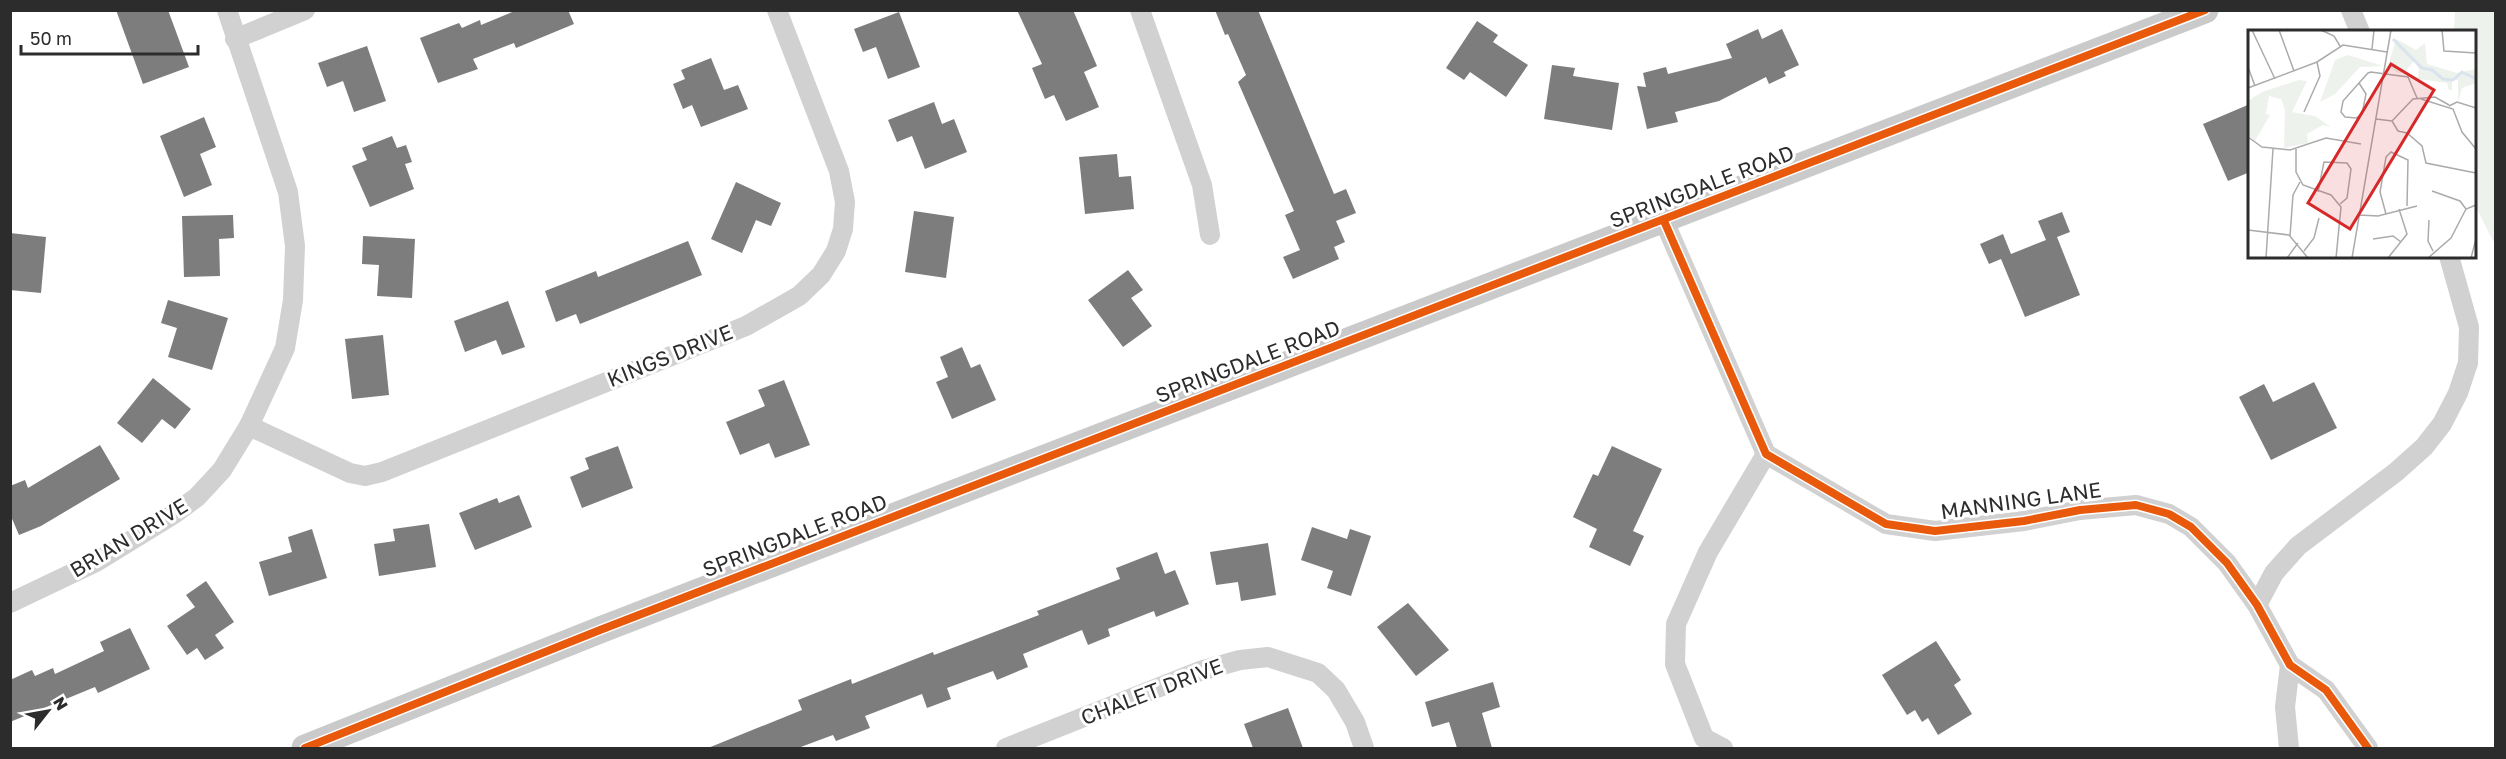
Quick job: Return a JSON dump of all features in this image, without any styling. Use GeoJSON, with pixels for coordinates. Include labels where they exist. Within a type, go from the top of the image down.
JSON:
{"type":"FeatureCollection","features":[{"type":"Feature","properties":{"kind":"main road","name":"SPRINGDALE ROAD"},"geometry":{"type":"LineString","coordinates":[[305,748],[600,630],[1664,221],[2205,10]]}},
{"type":"Feature","properties":{"kind":"street","name":"BRIAN DRIVE"},"geometry":{"type":"LineString","coordinates":[[10,603],[96,562],[174,514],[197,497],[222,470],[249,426],[285,348],[293,300],[296,246],[288,192],[227,10]]}},
{"type":"Feature","properties":{"kind":"street"},"geometry":{"type":"LineString","coordinates":[[235,39],[305,10]]}},
{"type":"Feature","properties":{"kind":"street","name":"KINGS DRIVE"},"geometry":{"type":"LineString","coordinates":[[249,426],[350,473],[365,476],[374,474],[746,326],[799,296],[821,275],[836,251],[843,229],[845,202],[839,171],[777,10]]}},
{"type":"Feature","properties":{"kind":"street"},"geometry":{"type":"LineString","coordinates":[[1140,10],[1202,185],[1210,235]]}},
{"type":"Feature","properties":{"kind":"street"},"geometry":{"type":"LineString","coordinates":[[2351,10],[2359,30]]}},
{"type":"Feature","properties":{"kind":"street"},"geometry":{"type":"LineString","coordinates":[[1664,221],[1766,454],[1708,552],[1676,624],[1675,664],[1688,701],[1704,738],[1723,748]]}},
{"type":"Feature","properties":{"kind":"street"},"geometry":{"type":"LineString","coordinates":[[2257,605],[2274,573],[2298,546],[2396,472],[2424,447],[2442,424],[2458,393],[2468,363],[2469,327],[2449,258]]}},
{"type":"Feature","properties":{"kind":"street","name":"MANNING LANE"},"geometry":{"type":"LineString","coordinates":[[1766,454],[1886,524],[1935,531],[2024,521],[2080,510],[2136,505],[2169,514],[2191,527],[2227,563],[2257,605],[2290,665],[2326,690],[2368,748]]}},
{"type":"Feature","properties":{"kind":"street","name":"CHALET DRIVE"},"geometry":{"type":"LineString","coordinates":[[1006,748],[1200,671],[1240,660],[1268,657],[1318,674],[1336,690],[1355,722],[1364,748]]}},
{"type":"Feature","properties":{"kind":"street"},"geometry":{"type":"LineString","coordinates":[[2289,748],[2285,708],[2290,665]]}},
{"type":"Feature","properties":{"kind":"shaded area"},"geometry":{"type":"Polygon","coordinates":[[[2455,11],[2495,11],[2495,241],[2476,207],[2476,30],[2454,30],[2455,11]]]}},
{"type":"Feature","properties":{"kind":"building"},"geometry":{"type":"Polygon","coordinates":[[[116,10],[168,10],[189,67],[143,84],[116,10]]]}},
{"type":"Feature","properties":{"kind":"building"},"geometry":{"type":"Polygon","coordinates":[[[517,10],[568,10],[574,24],[516,48],[514,43],[473,59],[478,69],[438,83],[420,38],[459,23],[462,28],[480,20],[481,25],[517,10]]]}},
{"type":"Feature","properties":{"kind":"building"},"geometry":{"type":"Polygon","coordinates":[[[1017,10],[1073,10],[1097,66],[1084,72],[1099,107],[1066,121],[1054,95],[1045,99],[1032,68],[1042,64],[1017,10]]]}},
{"type":"Feature","properties":{"kind":"building"},"geometry":{"type":"Polygon","coordinates":[[[1215,10],[1258,10],[1334,194],[1346,189],[1356,213],[1336,221],[1345,242],[1334,247],[1339,259],[1293,279],[1283,257],[1300,250],[1285,215],[1294,211],[1238,82],[1246,75],[1215,10]]]}},
{"type":"Feature","properties":{"kind":"building"},"geometry":{"type":"Polygon","coordinates":[[[899,12],[920,67],[888,79],[876,47],[863,52],[854,29],[899,12]]]}},
{"type":"Feature","properties":{"kind":"building"},"geometry":{"type":"Polygon","coordinates":[[[1477,21],[1498,35],[1493,42],[1528,65],[1506,97],[1470,72],[1464,80],[1446,68],[1477,21]]]}},
{"type":"Feature","properties":{"kind":"building"},"geometry":{"type":"Polygon","coordinates":[[[1758,29],[1762,39],[1782,29],[1799,65],[1784,72],[1786,76],[1769,84],[1766,77],[1719,101],[1675,112],[1678,122],[1647,129],[1637,86],[1646,87],[1643,73],[1666,67],[1668,74],[1732,58],[1726,44],[1758,29]]]}},
{"type":"Feature","properties":{"kind":"building"},"geometry":{"type":"Polygon","coordinates":[[[367,46],[386,101],[354,112],[343,81],[327,87],[318,63],[367,46]]]}},
{"type":"Feature","properties":{"kind":"building"},"geometry":{"type":"Polygon","coordinates":[[[711,58],[724,90],[738,85],[748,109],[701,127],[692,105],[683,109],[673,84],[685,79],[681,70],[711,58]]]}},
{"type":"Feature","properties":{"kind":"building"},"geometry":{"type":"Polygon","coordinates":[[[1552,65],[1575,68],[1573,76],[1619,83],[1612,130],[1544,119],[1552,65]]]}},
{"type":"Feature","properties":{"kind":"building"},"geometry":{"type":"Polygon","coordinates":[[[934,102],[942,124],[954,119],[967,152],[925,169],[912,136],[897,142],[888,120],[934,102]]]}},
{"type":"Feature","properties":{"kind":"building"},"geometry":{"type":"Polygon","coordinates":[[[2248,105],[2248,173],[2228,181],[2203,124],[2248,105]]]}},
{"type":"Feature","properties":{"kind":"building"},"geometry":{"type":"Polygon","coordinates":[[[204,117],[216,147],[200,154],[212,185],[184,197],[160,136],[204,117]]]}},
{"type":"Feature","properties":{"kind":"building"},"geometry":{"type":"Polygon","coordinates":[[[392,136],[397,148],[406,145],[412,162],[405,164],[414,189],[370,207],[352,166],[367,160],[362,148],[392,136]]]}},
{"type":"Feature","properties":{"kind":"building"},"geometry":{"type":"Polygon","coordinates":[[[1117,154],[1119,177],[1131,176],[1134,209],[1085,214],[1079,157],[1117,154]]]}},
{"type":"Feature","properties":{"kind":"building"},"geometry":{"type":"Polygon","coordinates":[[[736,182],[781,203],[771,226],[756,220],[742,253],[711,239],[736,182]]]}},
{"type":"Feature","properties":{"kind":"building"},"geometry":{"type":"Polygon","coordinates":[[[914,211],[954,217],[946,278],[905,272],[914,211]]]}},
{"type":"Feature","properties":{"kind":"building"},"geometry":{"type":"Polygon","coordinates":[[[2062,212],[2070,232],[2057,237],[2080,295],[2025,317],[2001,259],[1989,264],[1980,244],[2003,234],[2011,254],[2046,240],[2038,221],[2062,212]]]}},
{"type":"Feature","properties":{"kind":"building"},"geometry":{"type":"Polygon","coordinates":[[[233,215],[234,238],[219,239],[220,276],[184,277],[182,216],[233,215]]]}},
{"type":"Feature","properties":{"kind":"building"},"geometry":{"type":"Polygon","coordinates":[[[10,233],[46,237],[41,293],[10,290],[10,233]]]}},
{"type":"Feature","properties":{"kind":"building"},"geometry":{"type":"Polygon","coordinates":[[[363,236],[415,239],[412,298],[377,296],[379,265],[362,264],[363,236]]]}},
{"type":"Feature","properties":{"kind":"building"},"geometry":{"type":"Polygon","coordinates":[[[688,241],[702,275],[580,324],[576,314],[556,322],[545,291],[596,271],[598,277],[688,241]]]}},
{"type":"Feature","properties":{"kind":"building"},"geometry":{"type":"Polygon","coordinates":[[[1128,270],[1143,290],[1131,298],[1152,326],[1123,347],[1088,300],[1128,270]]]}},
{"type":"Feature","properties":{"kind":"building"},"geometry":{"type":"Polygon","coordinates":[[[168,300],[228,318],[212,370],[168,357],[177,328],[161,323],[168,300]]]}},
{"type":"Feature","properties":{"kind":"building"},"geometry":{"type":"Polygon","coordinates":[[[508,301],[525,347],[502,355],[496,340],[465,352],[454,321],[508,301]]]}},
{"type":"Feature","properties":{"kind":"building"},"geometry":{"type":"Polygon","coordinates":[[[383,335],[389,395],[352,399],[345,339],[383,335]]]}},
{"type":"Feature","properties":{"kind":"building"},"geometry":{"type":"Polygon","coordinates":[[[962,347],[971,368],[980,364],[996,400],[952,419],[936,382],[948,377],[940,357],[962,347]]]}},
{"type":"Feature","properties":{"kind":"building"},"geometry":{"type":"Polygon","coordinates":[[[153,378],[191,409],[175,429],[162,419],[142,443],[117,423],[153,378]]]}},
{"type":"Feature","properties":{"kind":"building"},"geometry":{"type":"Polygon","coordinates":[[[784,380],[810,445],[775,458],[769,443],[740,455],[726,422],[765,406],[758,390],[784,380]]]}},
{"type":"Feature","properties":{"kind":"building"},"geometry":{"type":"Polygon","coordinates":[[[2314,382],[2337,428],[2271,460],[2239,397],[2264,384],[2273,402],[2314,382]]]}},
{"type":"Feature","properties":{"kind":"building"},"geometry":{"type":"Polygon","coordinates":[[[100,445],[120,479],[41,526],[19,535],[10,514],[10,486],[25,480],[28,488],[100,445]]]}},
{"type":"Feature","properties":{"kind":"building"},"geometry":{"type":"Polygon","coordinates":[[[618,446],[633,488],[582,508],[570,477],[589,469],[585,458],[618,446]]]}},
{"type":"Feature","properties":{"kind":"building"},"geometry":{"type":"Polygon","coordinates":[[[1612,446],[1662,469],[1633,531],[1644,536],[1630,566],[1589,547],[1597,529],[1573,517],[1593,474],[1598,476],[1612,446]]]}},
{"type":"Feature","properties":{"kind":"building"},"geometry":{"type":"Polygon","coordinates":[[[519,495],[532,527],[475,550],[459,513],[497,498],[499,503],[519,495]]]}},
{"type":"Feature","properties":{"kind":"building"},"geometry":{"type":"Polygon","coordinates":[[[429,524],[436,567],[379,576],[374,544],[395,541],[393,529],[429,524]]]}},
{"type":"Feature","properties":{"kind":"building"},"geometry":{"type":"Polygon","coordinates":[[[1312,527],[1347,539],[1350,529],[1371,536],[1351,596],[1327,588],[1333,571],[1301,560],[1312,527]]]}},
{"type":"Feature","properties":{"kind":"building"},"geometry":{"type":"Polygon","coordinates":[[[312,529],[327,578],[269,596],[259,562],[292,552],[288,537],[312,529]]]}},
{"type":"Feature","properties":{"kind":"building"},"geometry":{"type":"Polygon","coordinates":[[[1268,543],[1276,595],[1241,601],[1238,582],[1216,585],[1210,552],[1268,543]]]}},
{"type":"Feature","properties":{"kind":"building"},"geometry":{"type":"Polygon","coordinates":[[[1157,552],[1165,574],[1175,570],[1189,604],[1156,617],[1154,611],[1108,629],[1110,636],[1088,645],[1082,630],[1023,654],[1028,667],[997,680],[993,671],[947,688],[951,699],[927,708],[922,694],[865,716],[870,728],[836,741],[833,735],[798,748],[708,748],[802,710],[798,700],[851,679],[852,684],[933,652],[934,655],[1039,615],[1037,611],[1120,579],[1116,568],[1157,552]]]}},
{"type":"Feature","properties":{"kind":"building"},"geometry":{"type":"Polygon","coordinates":[[[206,581],[234,622],[215,635],[224,648],[205,660],[197,648],[187,655],[167,626],[195,607],[186,595],[206,581]]]}},
{"type":"Feature","properties":{"kind":"building"},"geometry":{"type":"Polygon","coordinates":[[[1408,603],[1449,650],[1416,676],[1377,627],[1408,603]]]}},
{"type":"Feature","properties":{"kind":"building"},"geometry":{"type":"Polygon","coordinates":[[[130,628],[150,669],[98,693],[95,687],[10,722],[10,680],[32,670],[35,676],[53,668],[55,674],[104,651],[100,642],[130,628]]]}},
{"type":"Feature","properties":{"kind":"building"},"geometry":{"type":"Polygon","coordinates":[[[1936,641],[1961,680],[1954,685],[1972,714],[1938,735],[1928,718],[1922,722],[1915,710],[1907,715],[1882,675],[1936,641]]]}},
{"type":"Feature","properties":{"kind":"building"},"geometry":{"type":"Polygon","coordinates":[[[1493,682],[1500,707],[1482,713],[1492,748],[1457,748],[1449,722],[1432,727],[1425,702],[1493,682]]]}},
{"type":"Feature","properties":{"kind":"building"},"geometry":{"type":"Polygon","coordinates":[[[1288,708],[1303,748],[1253,748],[1244,724],[1288,708]]]}},
{"type":"Feature","properties":{"kind":"cycle path"},"geometry":{"type":"LineString","coordinates":[[305,748],[600,630],[2205,10]]}},
{"type":"Feature","properties":{"kind":"cycle path"},"geometry":{"type":"LineString","coordinates":[[1664,221],[1766,454],[1886,524],[1935,531],[2024,521],[2080,510],[2136,505],[2169,514],[2191,527],[2227,563],[2257,605],[2290,665],[2326,690],[2368,748]]}}]}
